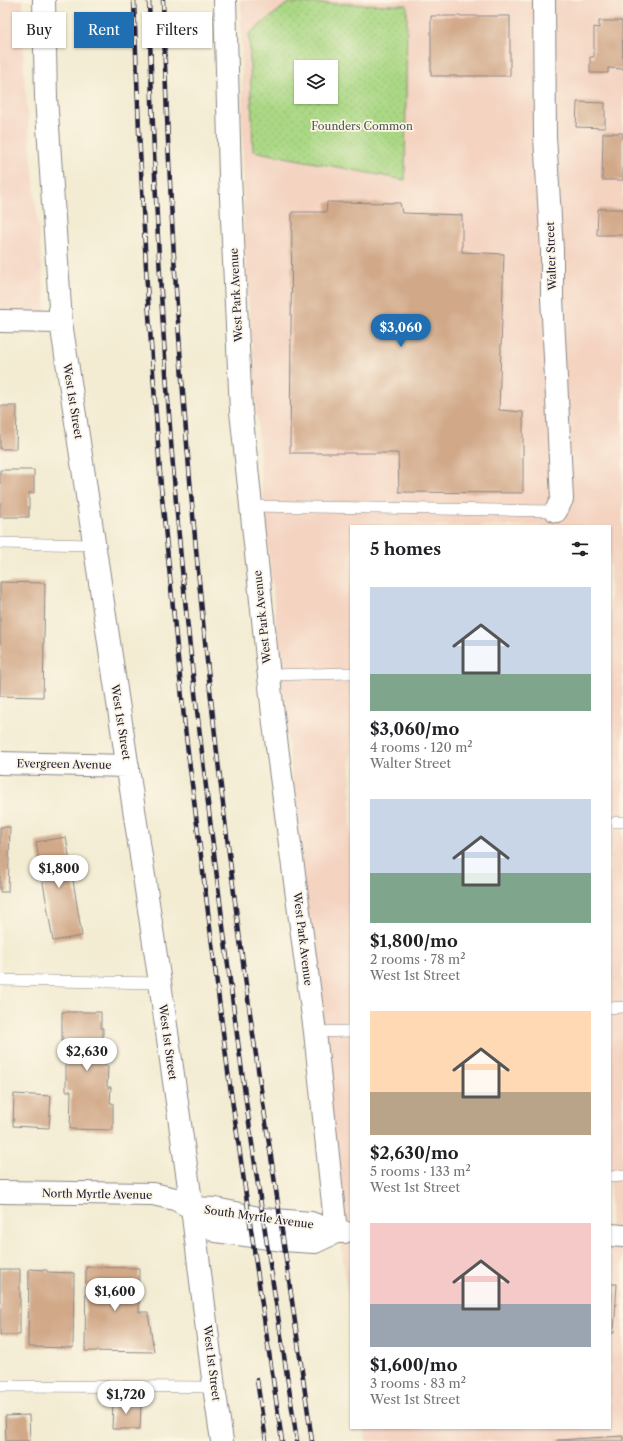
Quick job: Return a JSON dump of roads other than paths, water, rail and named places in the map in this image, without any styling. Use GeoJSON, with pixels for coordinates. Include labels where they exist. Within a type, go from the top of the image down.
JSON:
{"type":"FeatureCollection","features":[{"type":"Feature","properties":{"kind":"street","name":"West 1st Street"},"geometry":{"type":"LineString","coordinates":[[44,0],[46,97],[61,322],[160,983],[192,1208],[222,1441]]}},
{"type":"Feature","properties":{"kind":"street","name":"West Park Avenue"},"geometry":{"type":"LineString","coordinates":[[225,0],[231,184],[241,403],[250,506],[274,724],[343,1232]]}},
{"type":"Feature","properties":{"kind":"street","name":"Walter Street"},"geometry":{"type":"LineString","coordinates":[[544,0],[545,137],[552,250],[552,297],[562,499],[556,511]]}},
{"type":"Feature","properties":{"kind":"street"},"geometry":{"type":"LineString","coordinates":[[0,321],[61,322]]}},
{"type":"Feature","properties":{"kind":"street","name":"Evergreen Avenue"},"geometry":{"type":"LineString","coordinates":[[0,763],[128,766]]}},
{"type":"Feature","properties":{"kind":"street","name":"North Myrtle Avenue"},"geometry":{"type":"LineString","coordinates":[[0,1192],[153,1194],[175,1199],[192,1208]]}},
{"type":"Feature","properties":{"kind":"street","name":"South Myrtle Avenue"},"geometry":{"type":"LineString","coordinates":[[192,1208],[215,1209],[263,1219],[311,1223],[343,1232]]}},
{"type":"Feature","properties":{"kind":"street"},"geometry":{"type":"LineString","coordinates":[[611,1235],[623,1236]]}},
{"type":"Feature","properties":{"kind":"lane"},"geometry":{"type":"LineString","coordinates":[[250,506],[556,511]]}},
{"type":"Feature","properties":{"kind":"lane"},"geometry":{"type":"LineString","coordinates":[[0,544],[95,545]]}},
{"type":"Feature","properties":{"kind":"lane"},"geometry":{"type":"LineString","coordinates":[[269,675],[350,673]]}},
{"type":"Feature","properties":{"kind":"lane"},"geometry":{"type":"LineString","coordinates":[[0,980],[160,983]]}},
{"type":"Feature","properties":{"kind":"lane"},"geometry":{"type":"LineString","coordinates":[[611,1008],[623,1007]]}},
{"type":"Feature","properties":{"kind":"lane"},"geometry":{"type":"LineString","coordinates":[[315,1032],[350,1031]]}},
{"type":"Feature","properties":{"kind":"lane"},"geometry":{"type":"LineString","coordinates":[[611,1176],[623,1176]]}},
{"type":"Feature","properties":{"kind":"lane"},"geometry":{"type":"LineString","coordinates":[[0,1386],[214,1387]]}},
{"type":"Feature","properties":{"kind":"railway"},"geometry":{"type":"LineString","coordinates":[[134,0],[147,286],[161,487],[185,728],[228,1072],[282,1441]]}},
{"type":"Feature","properties":{"kind":"railway"},"geometry":{"type":"LineString","coordinates":[[149,0],[155,182],[165,364],[189,637],[237,1034],[297,1441]]}},
{"type":"Feature","properties":{"kind":"railway"},"geometry":{"type":"LineString","coordinates":[[163,0],[172,224],[179,335],[187,447],[208,670],[220,782],[244,974],[312,1441]]}},
{"type":"Feature","properties":{"kind":"railway"},"geometry":{"type":"LineString","coordinates":[[257,1380],[266,1441]]}},
{"type":"Feature","properties":{"kind":"park label","name":"Founders Common"},"geometry":{"type":"Point","coordinates":[362,126]}}]}
